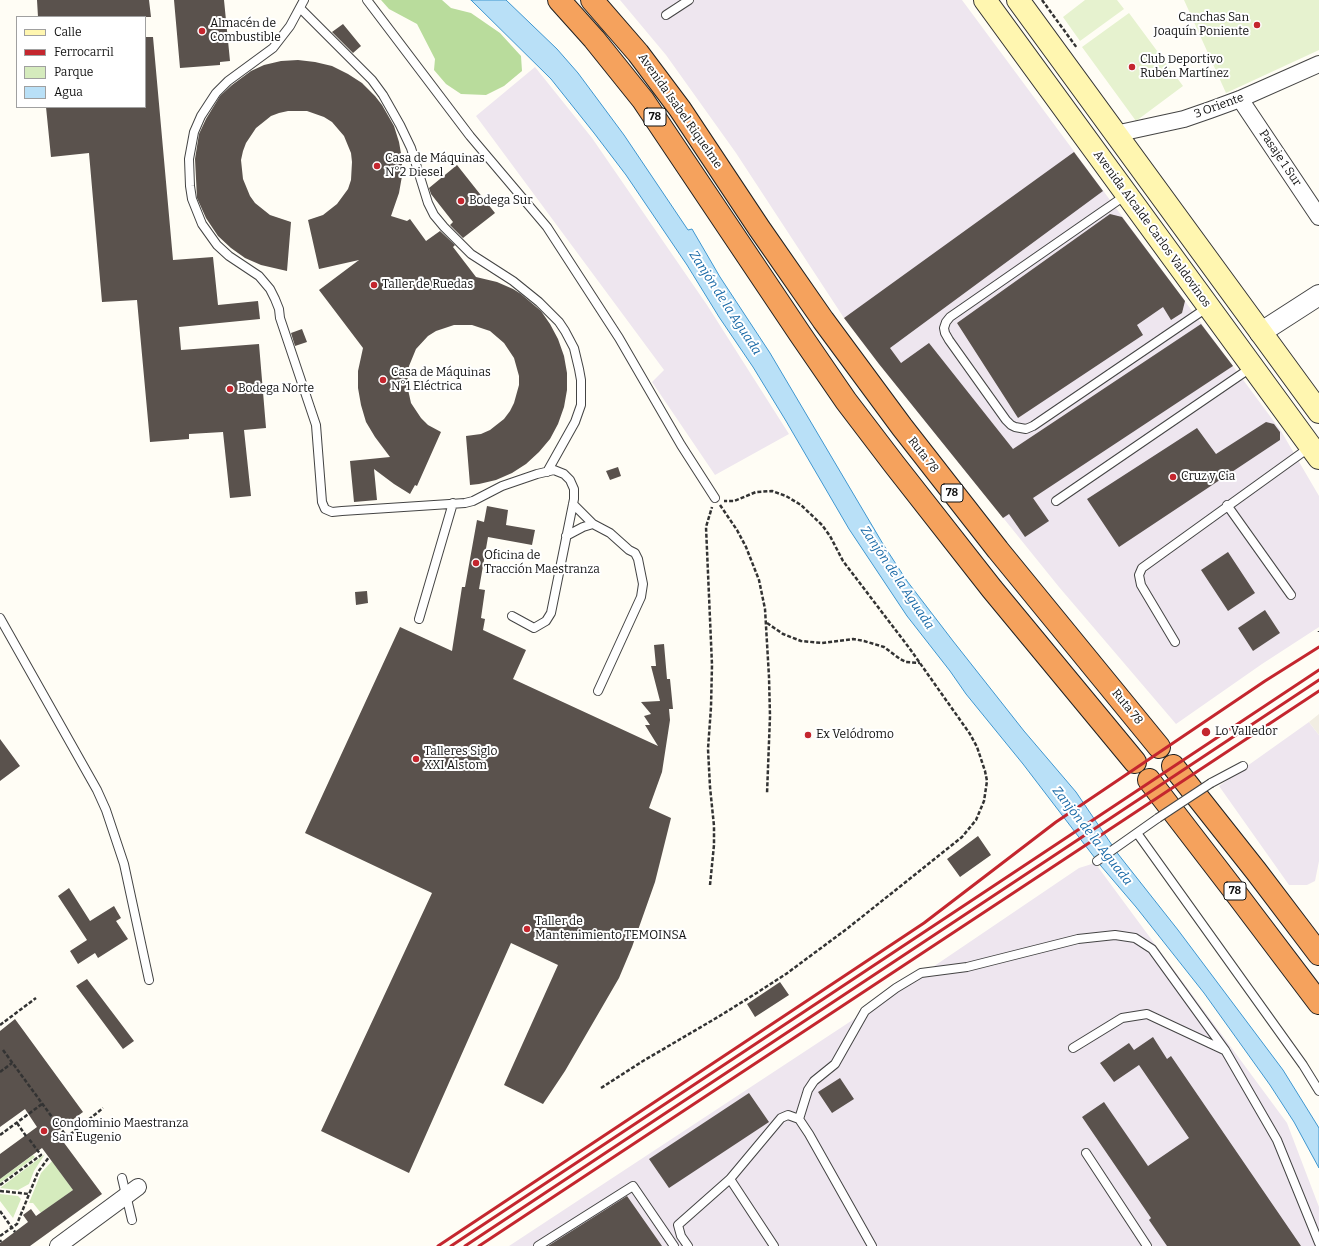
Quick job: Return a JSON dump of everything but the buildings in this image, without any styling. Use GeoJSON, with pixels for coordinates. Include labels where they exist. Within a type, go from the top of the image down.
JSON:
{"type":"FeatureCollection","features":[{"type":"Feature","properties":{"kind":"highway","name":"Avenida Isabel Riquelme"},"geometry":{"type":"LineString","coordinates":[[559,0],[599,45],[643,100],[846,401],[987,583],[1135,762]]}},
{"type":"Feature","properties":{"kind":"highway","name":"Avenida Isabel Riquelme"},"geometry":{"type":"LineString","coordinates":[[592,0],[638,53],[680,109],[759,228]]}},
{"type":"Feature","properties":{"kind":"highway","name":"Ruta 78"},"geometry":{"type":"LineString","coordinates":[[759,228],[862,375],[998,550],[1159,747]]}},
{"type":"Feature","properties":{"kind":"highway","name":"78"},"geometry":{"type":"LineString","coordinates":[[1173,766],[1319,954]]}},
{"type":"Feature","properties":{"kind":"highway","name":"78"},"geometry":{"type":"LineString","coordinates":[[1149,780],[1319,1003]]}},
{"type":"Feature","properties":{"kind":"main road","name":"Avenida Alcalde Carlos Valdovinos"},"geometry":{"type":"LineString","coordinates":[[986,0],[1315,452]]}},
{"type":"Feature","properties":{"kind":"main road"},"geometry":{"type":"LineString","coordinates":[[1018,0],[1319,412]]}},
{"type":"Feature","properties":{"kind":"main road"},"geometry":{"type":"LineString","coordinates":[[1213,312],[1233,327],[1242,331],[1260,333]]}},
{"type":"Feature","properties":{"kind":"street","name":"3 Oriente"},"geometry":{"type":"LineString","coordinates":[[1115,134],[1184,119],[1240,99],[1319,64]]}},
{"type":"Feature","properties":{"kind":"street","name":"Pasaje 1 Sur"},"geometry":{"type":"LineString","coordinates":[[1240,99],[1319,217]]}},
{"type":"Feature","properties":{"kind":"street"},"geometry":{"type":"LineString","coordinates":[[1260,333],[1319,295]]}},
{"type":"Feature","properties":{"kind":"street"},"geometry":{"type":"LineString","coordinates":[[58,1246],[138,1187]]}},
{"type":"Feature","properties":{"kind":"lane"},"geometry":{"type":"LineString","coordinates":[[304,0],[290,26],[273,48],[228,81],[216,93],[201,116],[194,132],[189,159],[192,199],[202,224],[217,245],[259,276],[270,289],[275,299],[316,425],[322,502],[325,509],[332,512],[473,501],[502,486],[554,470],[564,474],[570,480],[574,489],[573,504],[551,613],[549,617],[538,627],[534,628],[512,616]]}},
{"type":"Feature","properties":{"kind":"lane"},"geometry":{"type":"LineString","coordinates":[[367,0],[470,136],[548,227],[619,338],[681,445],[715,498]]}},
{"type":"Feature","properties":{"kind":"lane"},"geometry":{"type":"LineString","coordinates":[[666,15],[689,0]]}},
{"type":"Feature","properties":{"kind":"lane"},"geometry":{"type":"LineString","coordinates":[[300,8],[372,80],[383,96],[400,125],[411,148],[428,203],[434,215],[471,254],[513,281],[539,302],[559,322],[574,348],[582,380],[581,405],[574,422],[547,472]]}},
{"type":"Feature","properties":{"kind":"lane"},"geometry":{"type":"LineString","coordinates":[[1127,194],[950,317],[946,322],[944,328],[949,340],[1006,420],[1016,428],[1026,429],[1033,426],[1213,312]]}},
{"type":"Feature","properties":{"kind":"lane"},"geometry":{"type":"LineString","coordinates":[[1056,501],[1252,367]]}},
{"type":"Feature","properties":{"kind":"lane"},"geometry":{"type":"LineString","coordinates":[[1175,642],[1141,585],[1139,575],[1142,568],[1227,505],[1315,452]]}},
{"type":"Feature","properties":{"kind":"lane"},"geometry":{"type":"LineString","coordinates":[[419,619],[454,503]]}},
{"type":"Feature","properties":{"kind":"lane"},"geometry":{"type":"LineString","coordinates":[[573,504],[593,524],[610,533],[629,550],[635,552],[638,558],[643,584],[641,597],[598,691]]}},
{"type":"Feature","properties":{"kind":"lane"},"geometry":{"type":"LineString","coordinates":[[1227,505],[1291,596]]}},
{"type":"Feature","properties":{"kind":"lane"},"geometry":{"type":"LineString","coordinates":[[566,536],[574,531],[593,524]]}},
{"type":"Feature","properties":{"kind":"lane"},"geometry":{"type":"LineString","coordinates":[[0,618],[106,810],[118,843],[129,882],[149,980]]}},
{"type":"Feature","properties":{"kind":"lane"},"geometry":{"type":"LineString","coordinates":[[1097,860],[1211,783],[1243,766]]}},
{"type":"Feature","properties":{"kind":"lane"},"geometry":{"type":"LineString","coordinates":[[1138,833],[1303,1066],[1319,1091]]}},
{"type":"Feature","properties":{"kind":"lane"},"geometry":{"type":"LineString","coordinates":[[799,1119],[808,1090],[814,1082],[835,1064],[865,1011],[896,988],[921,973],[967,967],[1078,939],[1115,935],[1135,938],[1152,949],[1225,1050],[1277,1140],[1319,1243]]}},
{"type":"Feature","properties":{"kind":"lane"},"geometry":{"type":"LineString","coordinates":[[1073,1048],[1122,1018],[1147,1014],[1225,1050]]}},
{"type":"Feature","properties":{"kind":"lane"},"geometry":{"type":"LineString","coordinates":[[688,1246],[681,1236],[678,1225],[730,1179],[774,1125],[781,1118],[788,1115],[799,1119],[809,1134],[872,1246]]}},
{"type":"Feature","properties":{"kind":"lane"},"geometry":{"type":"LineString","coordinates":[[1086,1153],[1147,1246]]}},
{"type":"Feature","properties":{"kind":"lane"},"geometry":{"type":"LineString","coordinates":[[122,1178],[125,1196],[132,1220]]}},
{"type":"Feature","properties":{"kind":"lane"},"geometry":{"type":"LineString","coordinates":[[730,1179],[774,1246]]}},
{"type":"Feature","properties":{"kind":"lane"},"geometry":{"type":"LineString","coordinates":[[538,1246],[633,1186],[674,1246]]}},
{"type":"Feature","properties":{"kind":"path"},"geometry":{"type":"LineString","coordinates":[[601,1088],[643,1061],[718,1017],[792,969],[848,928],[962,837],[970,829],[981,811],[984,801],[986,781],[982,761],[970,734],[920,663],[843,561],[830,536],[817,520],[801,505],[786,496],[772,491],[756,492],[728,502],[715,498]]}},
{"type":"Feature","properties":{"kind":"path"},"geometry":{"type":"LineString","coordinates":[[715,498],[737,530],[754,565],[763,596],[766,623],[770,716],[767,794]]}},
{"type":"Feature","properties":{"kind":"path"},"geometry":{"type":"LineString","coordinates":[[710,885],[714,845],[714,826],[708,755],[712,658],[706,526],[715,498]]}},
{"type":"Feature","properties":{"kind":"path"},"geometry":{"type":"LineString","coordinates":[[766,623],[783,634],[801,641],[822,643],[864,640],[884,647],[906,662],[920,663]]}},
{"type":"Feature","properties":{"kind":"path"},"geometry":{"type":"LineString","coordinates":[[0,1025],[36,998]]}},
{"type":"Feature","properties":{"kind":"path"},"geometry":{"type":"LineString","coordinates":[[3,1050],[52,1117]]}},
{"type":"Feature","properties":{"kind":"path"},"geometry":{"type":"LineString","coordinates":[[0,1072],[12,1063]]}},
{"type":"Feature","properties":{"kind":"path"},"geometry":{"type":"LineString","coordinates":[[0,1135],[42,1104]]}},
{"type":"Feature","properties":{"kind":"path"},"geometry":{"type":"LineString","coordinates":[[55,1121],[67,1137],[103,1108]]}},
{"type":"Feature","properties":{"kind":"path"},"geometry":{"type":"LineString","coordinates":[[17,1123],[26,1136]]}},
{"type":"Feature","properties":{"kind":"path"},"geometry":{"type":"LineString","coordinates":[[0,1185],[41,1155],[29,1139]]}},
{"type":"Feature","properties":{"kind":"path"},"geometry":{"type":"LineString","coordinates":[[0,1236],[17,1224],[38,1172],[49,1157]]}},
{"type":"Feature","properties":{"kind":"path"},"geometry":{"type":"LineString","coordinates":[[0,1191],[29,1194]]}},
{"type":"Feature","properties":{"kind":"path"},"geometry":{"type":"LineString","coordinates":[[0,1211],[15,1232]]}},
{"type":"Feature","properties":{"kind":"shaded area"},"geometry":{"type":"Polygon","coordinates":[[[620,0],[962,0],[1281,431],[1319,496],[1319,627],[1262,664],[1176,724],[1059,587],[879,364],[844,318],[736,153],[666,55],[620,0]]]}},
{"type":"Feature","properties":{"kind":"shaded area"},"geometry":{"type":"Polygon","coordinates":[[[535,67],[592,138],[707,305],[789,434],[715,475],[652,382],[664,370],[476,116],[535,67]]]}},
{"type":"Feature","properties":{"kind":"shaded area"},"geometry":{"type":"Polygon","coordinates":[[[1319,714],[1319,735],[1309,722],[1319,714]]]}},
{"type":"Feature","properties":{"kind":"shaded area"},"geometry":{"type":"Polygon","coordinates":[[[1309,722],[1319,735],[1319,861],[1315,881],[1307,885],[1289,885],[1219,786],[1309,722]]]}},
{"type":"Feature","properties":{"kind":"shaded area"},"geometry":{"type":"Polygon","coordinates":[[[1095,863],[1287,1123],[1319,1207],[1319,1246],[509,1246],[918,977],[1079,868],[1095,863]]]}},
{"type":"Feature","properties":{"kind":"green space"},"geometry":{"type":"Polygon","coordinates":[[[381,0],[442,0],[451,8],[471,13],[500,33],[521,56],[522,71],[504,86],[486,95],[461,94],[446,84],[434,70],[435,59],[417,24],[389,9],[381,0]]]}},
{"type":"Feature","properties":{"kind":"green space"},"geometry":{"type":"Polygon","coordinates":[[[1085,0],[1117,0],[1124,9],[1080,41],[1063,17],[1085,0]]]}},
{"type":"Feature","properties":{"kind":"green space","name":"Canchas San Joaquín Poniente"},"geometry":{"type":"Polygon","coordinates":[[[1184,0],[1319,0],[1319,50],[1226,93],[1184,0]]]}},
{"type":"Feature","properties":{"kind":"green space","name":"Club Deportivo Rubén Martínez"},"geometry":{"type":"Polygon","coordinates":[[[1129,13],[1183,86],[1136,121],[1082,47],[1129,13]]]}},
{"type":"Feature","properties":{"kind":"green space"},"geometry":{"type":"Polygon","coordinates":[[[45,1154],[34,1171],[29,1184],[18,1190],[0,1188],[45,1154]]]}},
{"type":"Feature","properties":{"kind":"green space"},"geometry":{"type":"Polygon","coordinates":[[[33,1155],[35,1157],[0,1183],[0,1179],[33,1155]]]}},
{"type":"Feature","properties":{"kind":"green space"},"geometry":{"type":"Polygon","coordinates":[[[52,1161],[73,1190],[41,1213],[33,1203],[29,1203],[41,1173],[52,1161]]]}},
{"type":"Feature","properties":{"kind":"green space"},"geometry":{"type":"Polygon","coordinates":[[[0,1194],[18,1196],[21,1199],[13,1218],[0,1201],[0,1194]]]}},
{"type":"Feature","properties":{"kind":"water","name":"Zanjón de la Aguada"},"geometry":{"type":"Polygon","coordinates":[[[471,0],[506,0],[557,49],[578,73],[624,135],[688,230],[692,229],[720,277],[770,353],[883,544],[907,581],[1024,731],[1076,792],[1118,854],[1178,930],[1283,1070],[1319,1128],[1319,1168],[1294,1122],[1270,1085],[1204,993],[1136,907],[1101,866],[1023,764],[966,694],[907,616],[849,529],[753,367],[719,317],[687,265],[626,175],[551,79],[471,0]]]}},
{"type":"Feature","properties":{"kind":"railway"},"geometry":{"type":"LineString","coordinates":[[438,1246],[924,923],[1056,822],[1265,681],[1319,647]]}},
{"type":"Feature","properties":{"kind":"railway"},"geometry":{"type":"LineString","coordinates":[[451,1246],[1319,670]]}},
{"type":"Feature","properties":{"kind":"railway"},"geometry":{"type":"LineString","coordinates":[[465,1246],[1319,680]]}},
{"type":"Feature","properties":{"kind":"railway"},"geometry":{"type":"LineString","coordinates":[[479,1246],[1319,691]]}},
{"type":"Feature","properties":{"kind":"place","name":"Canchas San Joaquín Poniente"},"geometry":{"type":"Point","coordinates":[1257,25]}},
{"type":"Feature","properties":{"kind":"place","name":"Almacén de Combustible"},"geometry":{"type":"Point","coordinates":[202,31]}},
{"type":"Feature","properties":{"kind":"place","name":"Club Deportivo Rubén Martínez"},"geometry":{"type":"Point","coordinates":[1132,67]}},
{"type":"Feature","properties":{"kind":"place","name":"Casa de Máquinas N°2 Diesel"},"geometry":{"type":"Point","coordinates":[377,166]}},
{"type":"Feature","properties":{"kind":"place","name":"Bodega Sur"},"geometry":{"type":"Point","coordinates":[461,201]}},
{"type":"Feature","properties":{"kind":"place","name":"Taller de Ruedas"},"geometry":{"type":"Point","coordinates":[374,285]}},
{"type":"Feature","properties":{"kind":"place","name":"Casa de Máquinas N°1 Eléctrica"},"geometry":{"type":"Point","coordinates":[383,380]}},
{"type":"Feature","properties":{"kind":"place","name":"Bodega Norte"},"geometry":{"type":"Point","coordinates":[230,389]}},
{"type":"Feature","properties":{"kind":"place","name":"Cruz y Cia"},"geometry":{"type":"Point","coordinates":[1173,477]}},
{"type":"Feature","properties":{"kind":"place","name":"Oficina de Tracción Maestranza"},"geometry":{"type":"Point","coordinates":[476,563]}},
{"type":"Feature","properties":{"kind":"place","name":"Lo Valledor"},"geometry":{"type":"Point","coordinates":[1206,732]}},
{"type":"Feature","properties":{"kind":"place","name":"Ex Velódromo"},"geometry":{"type":"Point","coordinates":[808,735]}},
{"type":"Feature","properties":{"kind":"place","name":"Talleres Siglo XXI Alstom"},"geometry":{"type":"Point","coordinates":[416,759]}},
{"type":"Feature","properties":{"kind":"place","name":"Taller de Mantenimiento TEMOINSA"},"geometry":{"type":"Point","coordinates":[527,929]}},
{"type":"Feature","properties":{"kind":"place","name":"Condominio Maestranza San Eugenio"},"geometry":{"type":"Point","coordinates":[44,1131]}}]}
